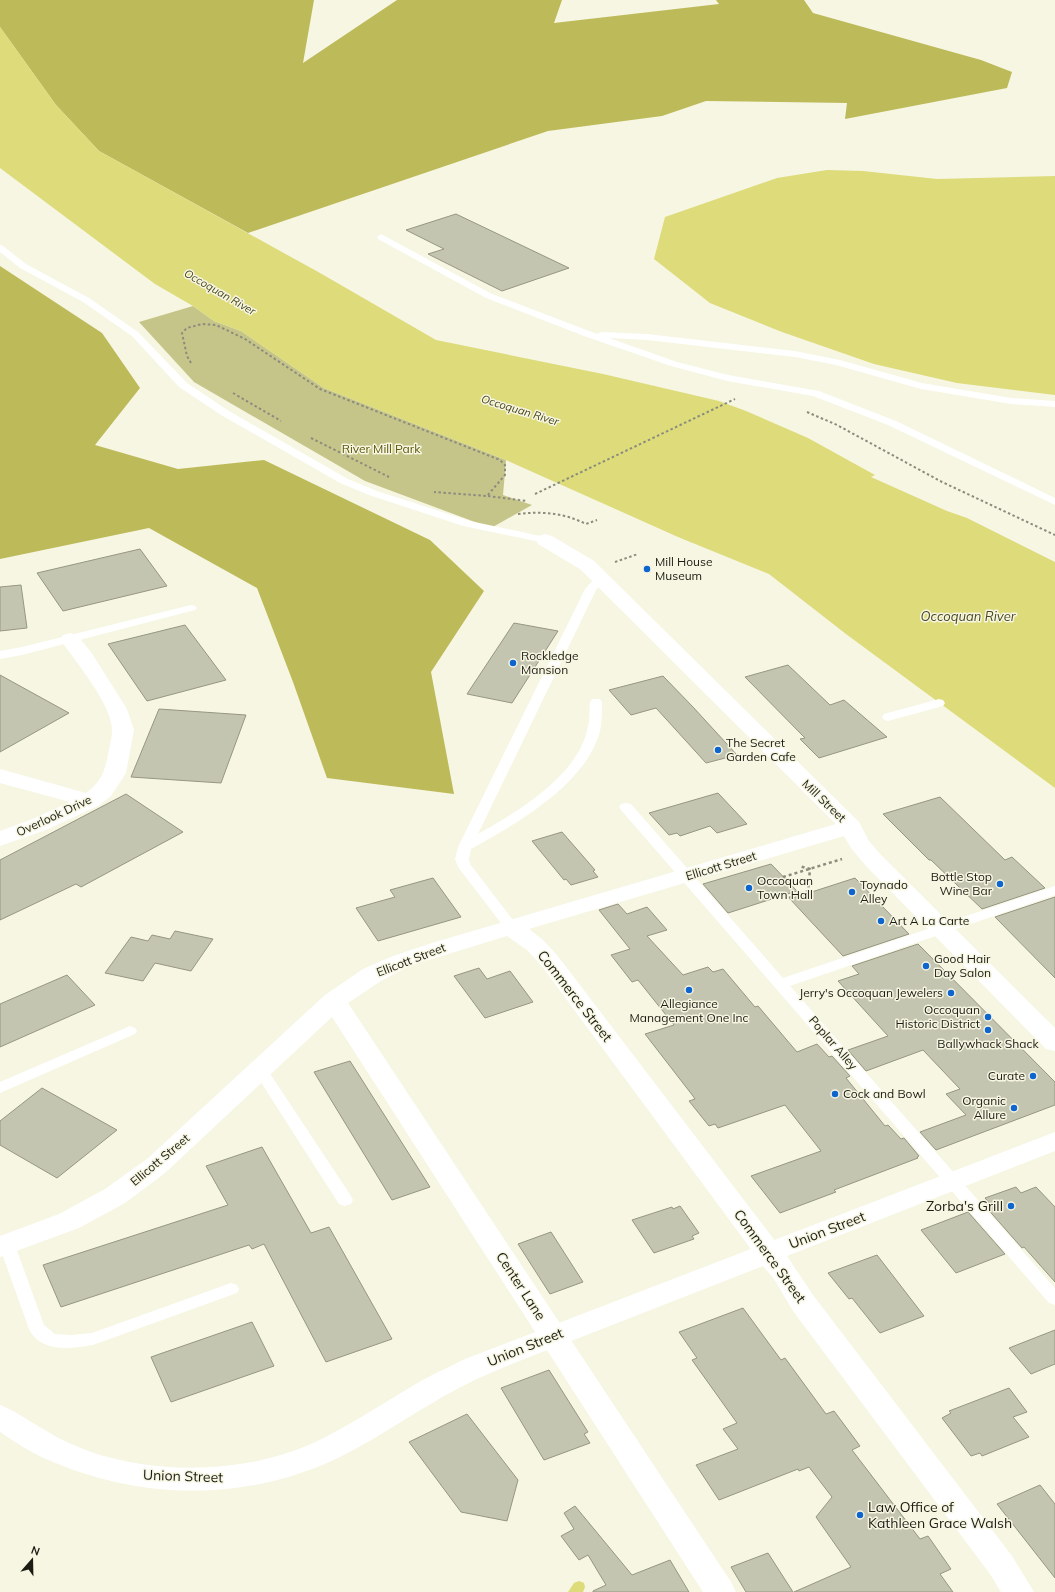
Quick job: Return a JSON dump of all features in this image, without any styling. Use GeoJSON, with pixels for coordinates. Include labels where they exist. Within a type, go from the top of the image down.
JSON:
{"type":"FeatureCollection","features":[{"type":"Feature","properties":{"kind":"street","name":"Mill Street"},"geometry":{"type":"LineString","coordinates":[[545,540],[587,566],[850,827],[870,857],[1055,1043]]}},
{"type":"Feature","properties":{"kind":"street","name":"Overlook Drive"},"geometry":{"type":"LineString","coordinates":[[0,839],[38,825],[90,801],[103,791],[113,778],[123,730],[117,709],[84,656],[70,638]]}},
{"type":"Feature","properties":{"kind":"street"},"geometry":{"type":"LineString","coordinates":[[0,776],[90,801]]}},
{"type":"Feature","properties":{"kind":"street","name":"Ellicott Street"},"geometry":{"type":"LineString","coordinates":[[2,1242],[68,1221],[115,1196],[156,1166],[334,1001],[372,975],[401,961],[440,948],[850,827]]}},
{"type":"Feature","properties":{"kind":"street","name":"Commerce Street"},"geometry":{"type":"LineString","coordinates":[[512,928],[535,945],[549,960],[784,1272],[803,1303],[1001,1564],[1018,1592]]}},
{"type":"Feature","properties":{"kind":"street","name":"Center Lane"},"geometry":{"type":"LineString","coordinates":[[334,1001],[720,1592]]}},
{"type":"Feature","properties":{"kind":"street","name":"Union Street"},"geometry":{"type":"LineString","coordinates":[[0,1417],[56,1451],[104,1468],[156,1478],[211,1480],[251,1474],[308,1458],[360,1432],[420,1395],[475,1367],[553,1335],[769,1253],[1055,1141]]}},
{"type":"Feature","properties":{"kind":"lane"},"geometry":{"type":"LineString","coordinates":[[381,237],[489,296],[586,334],[674,364],[727,378],[815,393],[892,423],[1055,502]]}},
{"type":"Feature","properties":{"kind":"lane"},"geometry":{"type":"LineString","coordinates":[[0,248],[23,266],[86,300],[135,334],[183,385],[225,413],[344,481],[373,493],[467,524],[545,540]]}},
{"type":"Feature","properties":{"kind":"lane"},"geometry":{"type":"LineString","coordinates":[[586,334],[647,337],[794,354],[837,362],[921,386],[1011,401],[1055,404]]}},
{"type":"Feature","properties":{"kind":"lane"},"geometry":{"type":"LineString","coordinates":[[512,928],[463,864],[462,859],[465,847],[591,589],[600,579]]}},
{"type":"Feature","properties":{"kind":"lane"},"geometry":{"type":"LineString","coordinates":[[0,655],[191,608]]}},
{"type":"Feature","properties":{"kind":"lane"},"geometry":{"type":"LineString","coordinates":[[465,847],[507,824],[555,788],[569,773],[581,758],[592,740],[598,716],[596,702]]}},
{"type":"Feature","properties":{"kind":"lane"},"geometry":{"type":"LineString","coordinates":[[888,717],[939,703]]}},
{"type":"Feature","properties":{"kind":"lane","name":"Poplar Alley"},"geometry":{"type":"LineString","coordinates":[[626,807],[782,984],[1055,1299]]}},
{"type":"Feature","properties":{"kind":"lane"},"geometry":{"type":"LineString","coordinates":[[782,984],[1055,890]]}},
{"type":"Feature","properties":{"kind":"lane"},"geometry":{"type":"LineString","coordinates":[[0,1088],[130,1031]]}},
{"type":"Feature","properties":{"kind":"lane"},"geometry":{"type":"LineString","coordinates":[[260,1070],[345,1200]]}},
{"type":"Feature","properties":{"kind":"lane"},"geometry":{"type":"LineString","coordinates":[[2,1242],[37,1329],[51,1340],[71,1342],[92,1339],[231,1289]]}},
{"type":"Feature","properties":{"kind":"path"},"geometry":{"type":"LineString","coordinates":[[193,366],[187,356],[182,333],[187,328],[202,324],[216,325],[259,347],[320,389],[500,460],[505,465],[506,475],[487,496]]}},
{"type":"Feature","properties":{"kind":"path"},"geometry":{"type":"LineString","coordinates":[[227,390],[282,422]]}},
{"type":"Feature","properties":{"kind":"path"},"geometry":{"type":"LineString","coordinates":[[535,494],[730,402]]}},
{"type":"Feature","properties":{"kind":"path"},"geometry":{"type":"LineString","coordinates":[[804,411],[837,425],[942,482],[1055,535]]}},
{"type":"Feature","properties":{"kind":"path"},"geometry":{"type":"LineString","coordinates":[[308,437],[393,479]]}},
{"type":"Feature","properties":{"kind":"path"},"geometry":{"type":"LineString","coordinates":[[430,492],[487,496],[527,501]]}},
{"type":"Feature","properties":{"kind":"path"},"geometry":{"type":"LineString","coordinates":[[518,514],[547,512],[565,515],[586,524],[597,520]]}},
{"type":"Feature","properties":{"kind":"path"},"geometry":{"type":"LineString","coordinates":[[783,877],[838,860]]}},
{"type":"Feature","properties":{"kind":"path"},"geometry":{"type":"LineString","coordinates":[[797,866],[810,869]]}},
{"type":"Feature","properties":{"kind":"path"},"geometry":{"type":"LineString","coordinates":[[789,898],[808,891],[810,869]]}},
{"type":"Feature","properties":{"kind":"green space","name":"River Mill Park"},"geometry":{"type":"Polygon","coordinates":[[[193,306],[214,321],[241,331],[324,388],[506,460],[503,495],[532,505],[491,528],[365,481],[194,382],[139,322],[193,306]]]}},
{"type":"Feature","properties":{"kind":"shaded area"},"geometry":{"type":"Polygon","coordinates":[[[0,0],[314,0],[303,63],[397,0],[562,0],[554,23],[719,4],[716,0],[804,0],[813,13],[981,60],[1012,72],[1007,88],[845,119],[847,103],[706,101],[662,116],[548,131],[248,233],[99,151],[56,105],[0,27],[0,0]]]}},
{"type":"Feature","properties":{"kind":"shaded area"},"geometry":{"type":"Polygon","coordinates":[[[0,266],[102,333],[140,388],[95,445],[178,469],[264,460],[430,540],[484,591],[431,672],[454,794],[327,778],[293,682],[257,588],[149,528],[0,559],[0,266]]]}},
{"type":"Feature","properties":{"kind":"water","name":"Occoquan River"},"geometry":{"type":"Polygon","coordinates":[[[0,27],[56,105],[99,151],[320,273],[436,340],[603,374],[719,401],[808,438],[875,475],[871,477],[947,511],[967,518],[1055,562],[1055,788],[846,634],[769,574],[678,537],[506,460],[324,388],[241,331],[214,321],[193,306],[155,284],[0,168],[0,27]]]}},
{"type":"Feature","properties":{"kind":"water"},"geometry":{"type":"Polygon","coordinates":[[[827,170],[863,171],[937,179],[1055,176],[1055,395],[957,383],[874,364],[782,332],[710,303],[654,259],[665,217],[777,178],[827,170]]]}},
{"type":"Feature","properties":{"kind":"building"},"geometry":{"type":"Polygon","coordinates":[[[456,214],[569,268],[502,291],[428,254],[444,249],[406,230],[456,214]]]}},
{"type":"Feature","properties":{"kind":"building"},"geometry":{"type":"Polygon","coordinates":[[[140,549],[167,586],[63,611],[37,573],[140,549]]]}},
{"type":"Feature","properties":{"kind":"building"},"geometry":{"type":"Polygon","coordinates":[[[21,585],[27,628],[0,631],[0,587],[21,585]]]}},
{"type":"Feature","properties":{"kind":"building","name":"Rockledge Mansion"},"geometry":{"type":"Polygon","coordinates":[[[514,623],[558,631],[512,703],[467,694],[514,623]]]}},
{"type":"Feature","properties":{"kind":"building"},"geometry":{"type":"Polygon","coordinates":[[[185,625],[226,680],[147,701],[108,644],[185,625]]]}},
{"type":"Feature","properties":{"kind":"building"},"geometry":{"type":"Polygon","coordinates":[[[788,665],[830,705],[844,700],[887,737],[819,758],[800,739],[805,738],[745,677],[788,665]]]}},
{"type":"Feature","properties":{"kind":"building"},"geometry":{"type":"Polygon","coordinates":[[[0,675],[69,713],[0,752],[0,675]]]}},
{"type":"Feature","properties":{"kind":"building"},"geometry":{"type":"Polygon","coordinates":[[[663,676],[737,755],[706,763],[656,708],[631,715],[609,690],[663,676]]]}},
{"type":"Feature","properties":{"kind":"building"},"geometry":{"type":"Polygon","coordinates":[[[159,709],[246,715],[221,783],[131,777],[159,709]]]}},
{"type":"Feature","properties":{"kind":"building"},"geometry":{"type":"Polygon","coordinates":[[[718,793],[747,824],[717,833],[710,826],[680,836],[677,833],[669,835],[649,813],[718,793]]]}},
{"type":"Feature","properties":{"kind":"building"},"geometry":{"type":"Polygon","coordinates":[[[126,794],[183,832],[81,887],[76,884],[0,920],[0,860],[126,794]]]}},
{"type":"Feature","properties":{"kind":"building"},"geometry":{"type":"Polygon","coordinates":[[[940,797],[1005,860],[1012,857],[1045,888],[982,909],[931,860],[929,860],[883,814],[940,797]]]}},
{"type":"Feature","properties":{"kind":"building"},"geometry":{"type":"Polygon","coordinates":[[[562,832],[595,870],[593,871],[598,877],[571,885],[566,879],[564,880],[532,841],[562,832]]]}},
{"type":"Feature","properties":{"kind":"building","name":"Occoquan Town Hall"},"geometry":{"type":"Polygon","coordinates":[[[771,864],[797,891],[728,913],[703,884],[771,864]]]}},
{"type":"Feature","properties":{"kind":"building"},"geometry":{"type":"Polygon","coordinates":[[[433,878],[461,917],[378,941],[356,908],[395,897],[390,890],[433,878]]]}},
{"type":"Feature","properties":{"kind":"building"},"geometry":{"type":"Polygon","coordinates":[[[855,878],[909,934],[843,956],[790,899],[855,878]]]}},
{"type":"Feature","properties":{"kind":"building"},"geometry":{"type":"Polygon","coordinates":[[[1055,897],[1055,978],[995,917],[1055,897]]]}},
{"type":"Feature","properties":{"kind":"building"},"geometry":{"type":"Polygon","coordinates":[[[618,904],[627,914],[647,907],[667,930],[647,936],[683,975],[708,967],[713,972],[723,969],[755,1007],[758,1006],[797,1052],[817,1044],[829,1057],[832,1056],[850,1076],[846,1078],[885,1126],[888,1125],[901,1139],[904,1138],[919,1156],[917,1157],[918,1158],[834,1190],[836,1192],[780,1213],[751,1176],[821,1151],[785,1105],[718,1128],[715,1124],[709,1126],[689,1101],[695,1099],[693,1096],[645,1034],[674,1025],[638,980],[632,982],[611,955],[630,949],[599,910],[618,904]]]}},
{"type":"Feature","properties":{"kind":"building"},"geometry":{"type":"Polygon","coordinates":[[[175,931],[213,939],[191,971],[155,963],[143,981],[105,973],[131,937],[148,941],[152,935],[170,939],[175,931]]]}},
{"type":"Feature","properties":{"kind":"building"},"geometry":{"type":"Polygon","coordinates":[[[918,944],[1055,1082],[1055,1105],[936,1150],[920,1132],[966,1115],[946,1094],[960,1089],[923,1050],[866,1071],[848,1050],[888,1036],[838,981],[859,974],[852,966],[918,944]]]}},
{"type":"Feature","properties":{"kind":"building"},"geometry":{"type":"Polygon","coordinates":[[[479,968],[487,979],[510,971],[533,1002],[485,1018],[454,976],[479,968]]]}},
{"type":"Feature","properties":{"kind":"building"},"geometry":{"type":"Polygon","coordinates":[[[67,975],[95,1005],[0,1047],[0,1004],[67,975]]]}},
{"type":"Feature","properties":{"kind":"building"},"geometry":{"type":"Polygon","coordinates":[[[350,1061],[430,1187],[392,1200],[314,1072],[350,1061]]]}},
{"type":"Feature","properties":{"kind":"building"},"geometry":{"type":"Polygon","coordinates":[[[42,1088],[117,1130],[57,1178],[0,1145],[0,1121],[42,1088]]]}},
{"type":"Feature","properties":{"kind":"building"},"geometry":{"type":"Polygon","coordinates":[[[262,1147],[311,1233],[329,1227],[392,1339],[326,1362],[264,1244],[252,1249],[249,1245],[61,1307],[43,1265],[228,1205],[206,1166],[262,1147]]]}},
{"type":"Feature","properties":{"kind":"building"},"geometry":{"type":"Polygon","coordinates":[[[1016,1187],[1021,1193],[1036,1187],[1055,1207],[1055,1282],[1024,1247],[1022,1248],[985,1206],[990,1204],[985,1198],[1016,1187]]]}},
{"type":"Feature","properties":{"kind":"building"},"geometry":{"type":"Polygon","coordinates":[[[680,1206],[699,1233],[692,1236],[694,1239],[654,1253],[632,1220],[672,1207],[673,1209],[680,1206]]]}},
{"type":"Feature","properties":{"kind":"building"},"geometry":{"type":"Polygon","coordinates":[[[968,1212],[1005,1254],[956,1273],[921,1230],[968,1212]]]}},
{"type":"Feature","properties":{"kind":"building"},"geometry":{"type":"Polygon","coordinates":[[[551,1232],[583,1282],[550,1294],[518,1244],[551,1232]]]}},
{"type":"Feature","properties":{"kind":"building"},"geometry":{"type":"Polygon","coordinates":[[[877,1255],[924,1316],[880,1333],[852,1298],[849,1299],[828,1273],[877,1255]]]}},
{"type":"Feature","properties":{"kind":"building"},"geometry":{"type":"Polygon","coordinates":[[[743,1308],[781,1360],[785,1358],[826,1414],[834,1411],[860,1446],[852,1450],[920,1539],[928,1536],[951,1569],[940,1574],[953,1592],[794,1592],[851,1567],[816,1517],[832,1497],[809,1467],[799,1471],[798,1469],[719,1500],[696,1465],[738,1449],[723,1429],[737,1423],[692,1360],[697,1358],[679,1332],[743,1308]]]}},
{"type":"Feature","properties":{"kind":"building"},"geometry":{"type":"Polygon","coordinates":[[[252,1322],[274,1366],[171,1402],[151,1357],[252,1322]]]}},
{"type":"Feature","properties":{"kind":"building"},"geometry":{"type":"Polygon","coordinates":[[[1055,1330],[1055,1364],[1031,1374],[1009,1348],[1055,1330]]]}},
{"type":"Feature","properties":{"kind":"building"},"geometry":{"type":"Polygon","coordinates":[[[549,1370],[588,1432],[584,1434],[590,1443],[544,1460],[501,1388],[549,1370]]]}},
{"type":"Feature","properties":{"kind":"building"},"geometry":{"type":"Polygon","coordinates":[[[1009,1388],[1027,1412],[1013,1417],[1029,1437],[982,1456],[980,1453],[971,1456],[942,1418],[951,1413],[949,1411],[1009,1388]]]}},
{"type":"Feature","properties":{"kind":"building"},"geometry":{"type":"Polygon","coordinates":[[[467,1414],[518,1480],[507,1521],[461,1512],[409,1442],[467,1414]]]}},
{"type":"Feature","properties":{"kind":"building"},"geometry":{"type":"Polygon","coordinates":[[[1040,1485],[1055,1504],[1055,1578],[997,1504],[1040,1485]]]}},
{"type":"Feature","properties":{"kind":"building"},"geometry":{"type":"Polygon","coordinates":[[[575,1506],[632,1575],[670,1560],[689,1592],[593,1592],[606,1585],[588,1555],[579,1560],[561,1536],[574,1529],[564,1513],[575,1506]]]}},
{"type":"Feature","properties":{"kind":"building"},"geometry":{"type":"Polygon","coordinates":[[[768,1553],[793,1592],[746,1592],[731,1567],[768,1553]]]}},
{"type":"Feature","properties":{"kind":"waterway"},"geometry":{"type":"LineString","coordinates":[[575,1592],[579,1587]]}},
{"type":"Feature","properties":{"kind":"place","name":"Mill House Museum"},"geometry":{"type":"Point","coordinates":[647,569]}},
{"type":"Feature","properties":{"kind":"place","name":"Rockledge Mansion"},"geometry":{"type":"Point","coordinates":[513,663]}},
{"type":"Feature","properties":{"kind":"place","name":"The Secret Garden Cafe"},"geometry":{"type":"Point","coordinates":[718,750]}},
{"type":"Feature","properties":{"kind":"place","name":"Bottle Stop Wine Bar"},"geometry":{"type":"Point","coordinates":[1000,884]}},
{"type":"Feature","properties":{"kind":"place","name":"Occoquan Town Hall"},"geometry":{"type":"Point","coordinates":[749,888]}},
{"type":"Feature","properties":{"kind":"place","name":"Toynado Alley"},"geometry":{"type":"Point","coordinates":[852,892]}},
{"type":"Feature","properties":{"kind":"place","name":"Art A La Carte"},"geometry":{"type":"Point","coordinates":[881,921]}},
{"type":"Feature","properties":{"kind":"place","name":"Good Hair Day Salon"},"geometry":{"type":"Point","coordinates":[926,966]}},
{"type":"Feature","properties":{"kind":"place","name":"Allegiance Management One Inc"},"geometry":{"type":"Point","coordinates":[689,990]}},
{"type":"Feature","properties":{"kind":"place","name":"Jerry's Occoquan Jewelers"},"geometry":{"type":"Point","coordinates":[951,993]}},
{"type":"Feature","properties":{"kind":"place","name":"Occoquan Historic District"},"geometry":{"type":"Point","coordinates":[988,1017]}},
{"type":"Feature","properties":{"kind":"place","name":"Ballywhack Shack"},"geometry":{"type":"Point","coordinates":[988,1030]}},
{"type":"Feature","properties":{"kind":"place","name":"Curate"},"geometry":{"type":"Point","coordinates":[1033,1076]}},
{"type":"Feature","properties":{"kind":"place","name":"Cock and Bowl"},"geometry":{"type":"Point","coordinates":[835,1094]}},
{"type":"Feature","properties":{"kind":"place","name":"Organic Allure"},"geometry":{"type":"Point","coordinates":[1014,1108]}},
{"type":"Feature","properties":{"kind":"place","name":"Zorba's Grill"},"geometry":{"type":"Point","coordinates":[1011,1206]}},
{"type":"Feature","properties":{"kind":"place","name":"Law Office of Kathleen Grace Walsh"},"geometry":{"type":"Point","coordinates":[860,1515]}}]}
